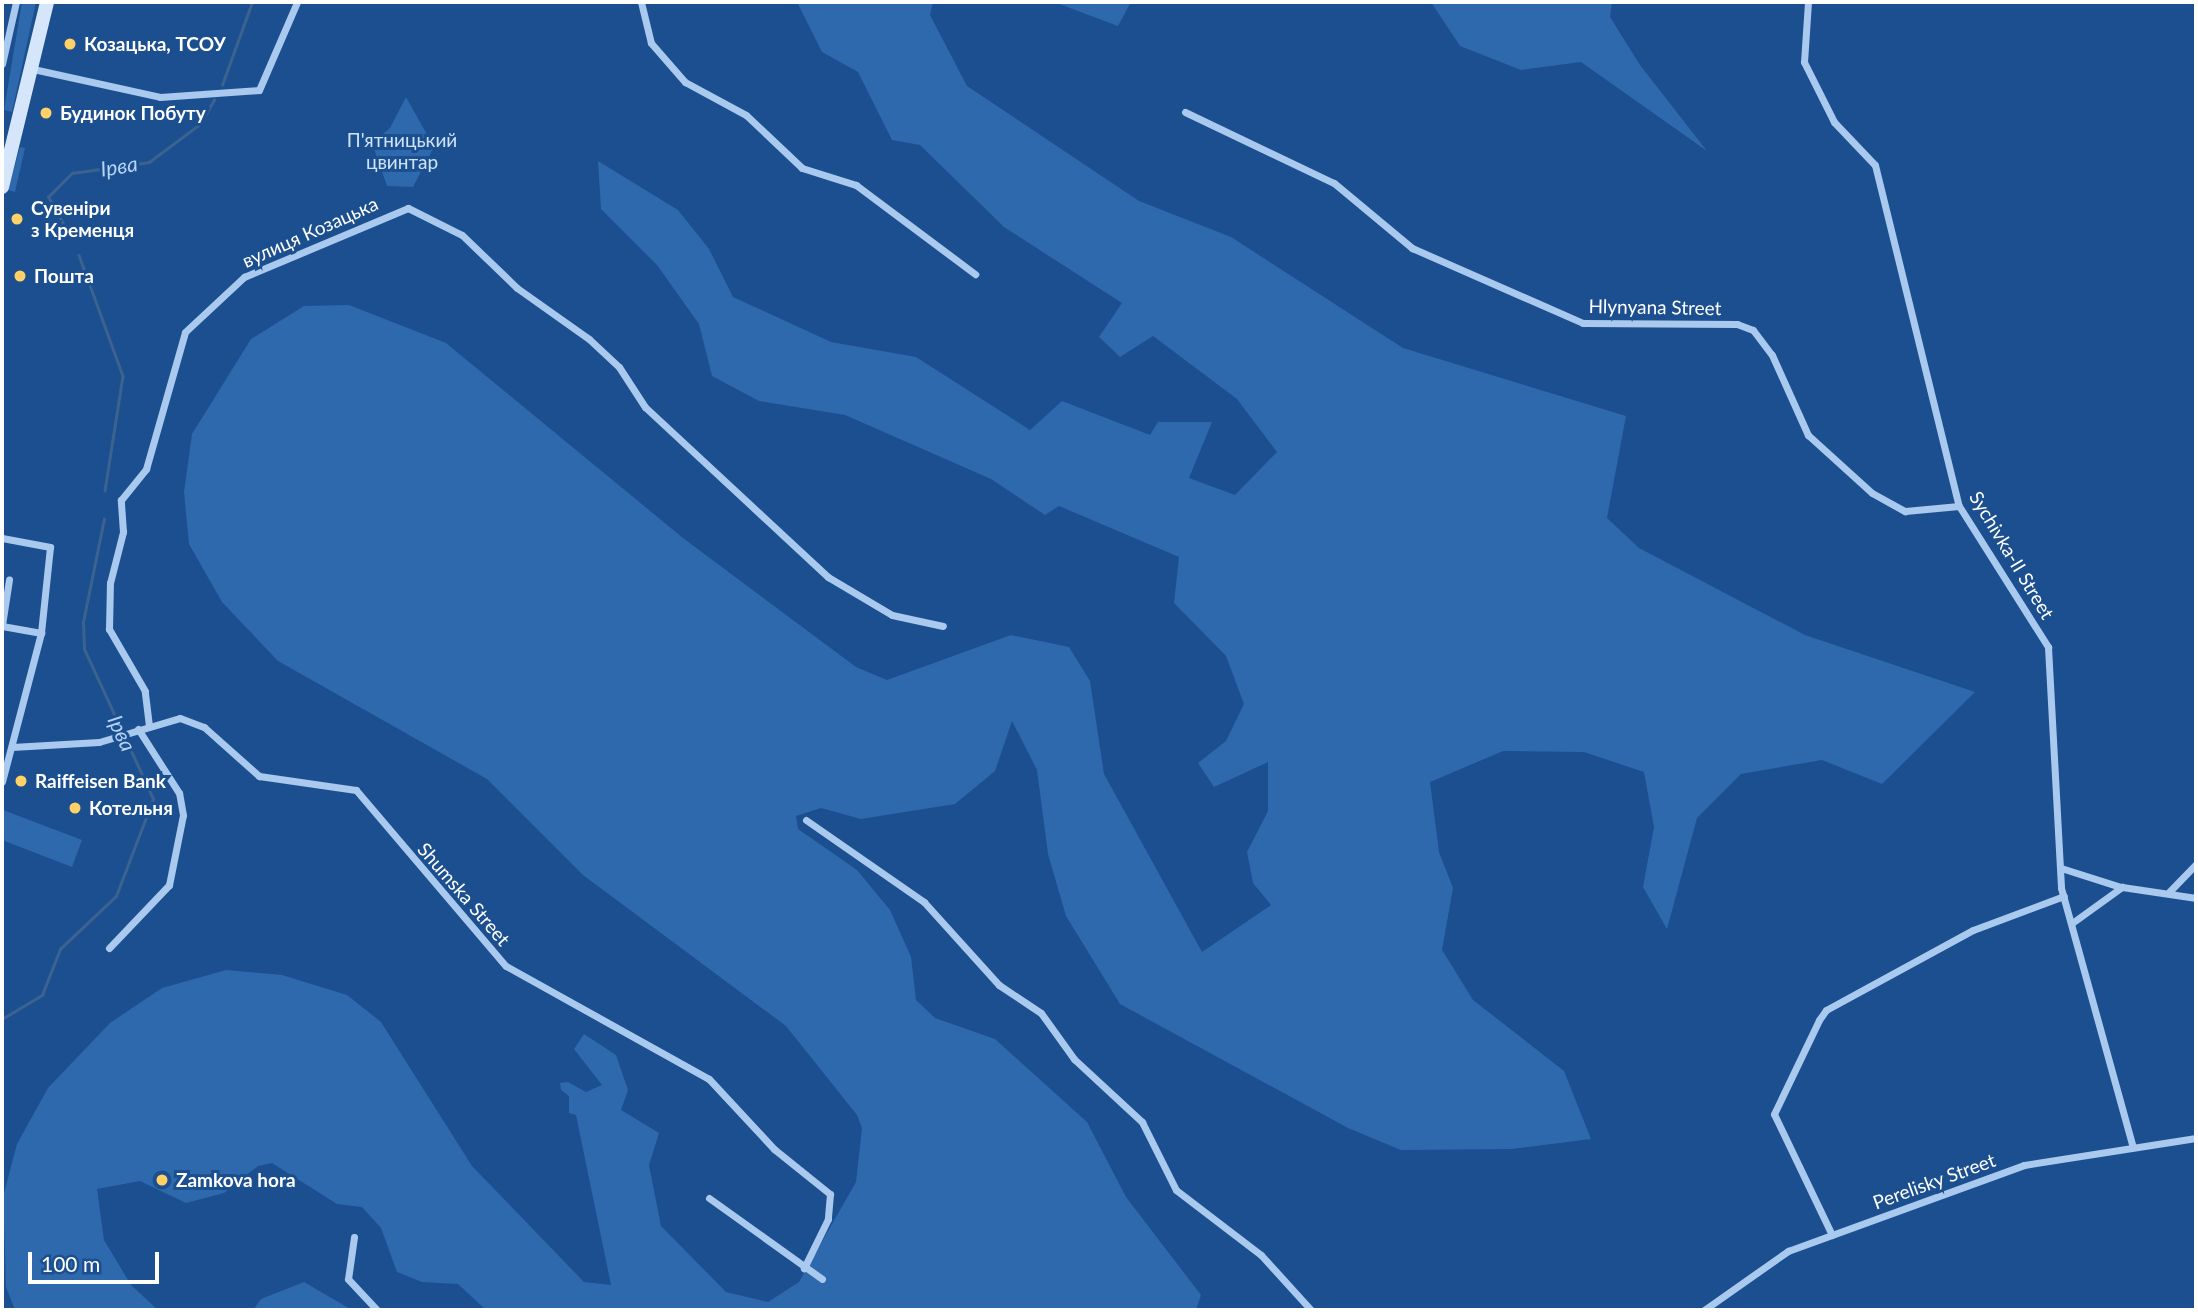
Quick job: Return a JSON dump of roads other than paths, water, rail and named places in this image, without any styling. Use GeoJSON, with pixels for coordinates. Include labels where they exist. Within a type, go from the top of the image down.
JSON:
{"type":"FeatureCollection","features":[{"type":"Feature","properties":{"kind":"main road"},"geometry":{"type":"LineString","coordinates":[[2,187],[33,69],[47,2]]}},
{"type":"Feature","properties":{"kind":"street"},"geometry":{"type":"LineString","coordinates":[[2,64],[16,2]]}},
{"type":"Feature","properties":{"kind":"street"},"geometry":{"type":"LineString","coordinates":[[33,69],[160,97],[259,90],[297,2]]}},
{"type":"Feature","properties":{"kind":"street"},"geometry":{"type":"LineString","coordinates":[[641,2],[650,43],[685,82],[746,115],[802,168],[856,185],[975,274]]}},
{"type":"Feature","properties":{"kind":"street","name":"Sychivka-II Street"},"geometry":{"type":"LineString","coordinates":[[1808,2],[1804,62],[1834,122],[1875,165],[1959,506],[2048,648],[2064,896],[2133,1147]]}},
{"type":"Feature","properties":{"kind":"street","name":"Hlynyana Street"},"geometry":{"type":"LineString","coordinates":[[1185,112],[1334,183],[1412,248],[1583,323],[1737,324],[1753,330],[1808,435],[1872,493],[1905,511],[1959,506]]}},
{"type":"Feature","properties":{"kind":"street","name":"вулиця Козацька"},"geometry":{"type":"LineString","coordinates":[[149,726],[145,691],[110,629],[110,583],[123,532],[121,500],[146,469],[185,332],[244,277],[397,209],[408,208],[462,235],[517,288],[589,339],[619,366],[646,407],[828,578],[892,615],[943,626]]}},
{"type":"Feature","properties":{"kind":"street"},"geometry":{"type":"LineString","coordinates":[[2,538],[50,547],[41,633],[2,782]]}},
{"type":"Feature","properties":{"kind":"street"},"geometry":{"type":"LineString","coordinates":[[9,580],[2,626],[41,633]]}},
{"type":"Feature","properties":{"kind":"street","name":"Shumska Street"},"geometry":{"type":"LineString","coordinates":[[12,747],[119,735],[180,718],[204,727],[259,776],[356,790],[506,966],[709,1079],[774,1149],[830,1194],[828,1219],[804,1268]]}},
{"type":"Feature","properties":{"kind":"street"},"geometry":{"type":"LineString","coordinates":[[109,948],[169,885],[183,815],[179,793],[135,730]]}},
{"type":"Feature","properties":{"kind":"street"},"geometry":{"type":"LineString","coordinates":[[806,820],[924,902],[999,985],[1041,1013],[1074,1059],[1142,1122],[1176,1190],[1261,1255],[1311,1310]]}},
{"type":"Feature","properties":{"kind":"street"},"geometry":{"type":"LineString","coordinates":[[2169,892],[2196,864]]}},
{"type":"Feature","properties":{"kind":"street"},"geometry":{"type":"LineString","coordinates":[[2061,868],[2122,887],[2196,898]]}},
{"type":"Feature","properties":{"kind":"street"},"geometry":{"type":"LineString","coordinates":[[2071,923],[2122,887]]}},
{"type":"Feature","properties":{"kind":"street"},"geometry":{"type":"LineString","coordinates":[[1832,1235],[1774,1114],[1819,1020],[1837,1004],[1973,930],[2064,896]]}},
{"type":"Feature","properties":{"kind":"street","name":"Perelisky Street"},"geometry":{"type":"LineString","coordinates":[[1704,1310],[1754,1270],[1832,1235],[2024,1165],[2196,1138]]}},
{"type":"Feature","properties":{"kind":"street"},"geometry":{"type":"LineString","coordinates":[[709,1198],[822,1279]]}},
{"type":"Feature","properties":{"kind":"street"},"geometry":{"type":"LineString","coordinates":[[354,1237],[348,1279],[377,1310]]}},
{"type":"Feature","properties":{"kind":"waterway","name":"Ірва"},"geometry":{"type":"LineString","coordinates":[[222,85],[252,2]]}},
{"type":"Feature","properties":{"kind":"waterway","name":"Ірва"},"geometry":{"type":"LineString","coordinates":[[67,231],[48,197],[72,173],[149,162],[200,124],[214,100]]}},
{"type":"Feature","properties":{"kind":"waterway","name":"Ірва"},"geometry":{"type":"LineString","coordinates":[[79,255],[123,376],[105,491]]}},
{"type":"Feature","properties":{"kind":"waterway","name":"Ірва"},"geometry":{"type":"LineString","coordinates":[[2,1019],[42,995],[60,949],[116,896],[153,799],[84,649],[83,622],[104,519]]}},
{"type":"Feature","properties":{"kind":"place","name":"Козацька, ТСОУ"},"geometry":{"type":"Point","coordinates":[70,44]}},
{"type":"Feature","properties":{"kind":"place","name":"Будинок Побуту"},"geometry":{"type":"Point","coordinates":[46,113]}},
{"type":"Feature","properties":{"kind":"place","name":"Сувеніри з Кременця"},"geometry":{"type":"Point","coordinates":[17,219]}},
{"type":"Feature","properties":{"kind":"place","name":"Пошта"},"geometry":{"type":"Point","coordinates":[20,276]}},
{"type":"Feature","properties":{"kind":"place","name":"Raiffeisen Bank"},"geometry":{"type":"Point","coordinates":[21,781]}},
{"type":"Feature","properties":{"kind":"place","name":"Котельня"},"geometry":{"type":"Point","coordinates":[75,808]}},
{"type":"Feature","properties":{"kind":"place","name":"Zamkova hora"},"geometry":{"type":"Point","coordinates":[162,1180]}},
{"type":"Feature","properties":{"kind":"park label","name":"П'ятницький цвинтар"},"geometry":{"type":"Point","coordinates":[402,151]}}]}
